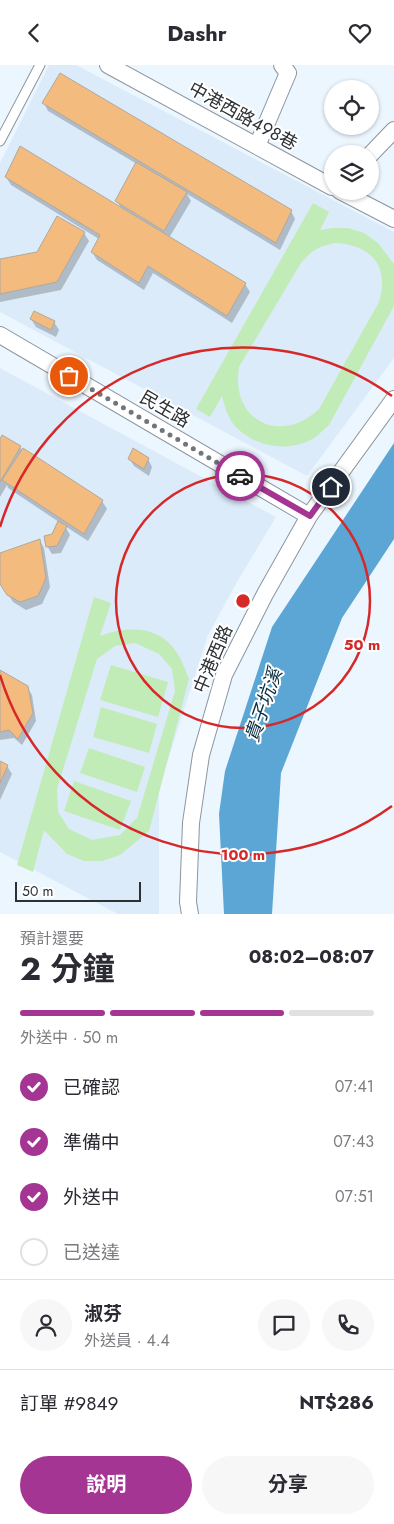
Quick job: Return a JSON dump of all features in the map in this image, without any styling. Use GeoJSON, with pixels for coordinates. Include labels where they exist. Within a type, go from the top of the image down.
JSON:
{"type":"FeatureCollection","features":[{"type":"Feature","properties":{"kind":"street","name":"中港西路498巷"},"geometry":{"type":"LineString","coordinates":[[108,65],[324,183]]}},
{"type":"Feature","properties":{"kind":"street"},"geometry":{"type":"LineString","coordinates":[[257,146],[288,73],[282,65]]}},
{"type":"Feature","properties":{"kind":"street"},"geometry":{"type":"LineString","coordinates":[[379,145],[394,129]]}},
{"type":"Feature","properties":{"kind":"street"},"geometry":{"type":"LineString","coordinates":[[357,200],[394,219]]}},
{"type":"Feature","properties":{"kind":"street","name":"民生路"},"geometry":{"type":"LineString","coordinates":[[0,335],[310,516]]}},
{"type":"Feature","properties":{"kind":"street","name":"中港西路"},"geometry":{"type":"LineString","coordinates":[[190,914],[191,823],[201,755],[224,675],[265,594],[310,516],[394,399]]}},
{"type":"Feature","properties":{"kind":"lane"},"geometry":{"type":"LineString","coordinates":[[0,141],[40,65]]}},
{"type":"Feature","properties":{"kind":"shaded area"},"geometry":{"type":"Polygon","coordinates":[[[49,65],[76,65],[324,195],[324,200],[333,200],[394,232],[394,358],[307,476],[0,312],[0,163],[49,65]]]}},
{"type":"Feature","properties":{"kind":"shaded area"},"geometry":{"type":"Polygon","coordinates":[[[0,368],[276,517],[208,635],[159,788],[159,914],[118,914],[0,852],[0,368]]]}},
{"type":"Feature","properties":{"kind":"green space"},"geometry":{"type":"Polygon","coordinates":[[[313,203],[329,212],[320,230],[348,228],[364,233],[378,243],[394,264],[394,306],[329,425],[314,438],[305,442],[295,445],[275,446],[256,441],[236,427],[228,415],[222,396],[210,417],[196,409],[313,203]],[[334,243],[319,248],[301,263],[239,367],[238,386],[242,401],[250,413],[261,422],[274,426],[289,425],[304,420],[319,409],[379,302],[382,278],[379,268],[374,259],[367,253],[347,244],[334,243]]]}},
{"type":"Feature","properties":{"kind":"green space"},"geometry":{"type":"Polygon","coordinates":[[[94,597],[111,603],[100,636],[130,629],[150,632],[160,636],[177,653],[189,679],[149,831],[120,855],[102,861],[84,861],[67,854],[44,830],[33,872],[17,865],[94,597]],[[135,643],[115,646],[97,659],[57,789],[58,812],[69,829],[92,840],[120,835],[137,818],[175,691],[172,669],[159,654],[135,643]]]}},
{"type":"Feature","properties":{"kind":"green space"},"geometry":{"type":"Polygon","coordinates":[[[111,665],[168,682],[158,717],[100,700],[111,665]]]}},
{"type":"Feature","properties":{"kind":"green space"},"geometry":{"type":"Polygon","coordinates":[[[101,707],[157,724],[149,753],[93,737],[101,707]]]}},
{"type":"Feature","properties":{"kind":"green space"},"geometry":{"type":"Polygon","coordinates":[[[89,748],[145,767],[137,792],[80,773],[89,748]]]}},
{"type":"Feature","properties":{"kind":"green space"},"geometry":{"type":"Polygon","coordinates":[[[74,781],[131,801],[120,830],[64,811],[74,781]]]}},
{"type":"Feature","properties":{"kind":"water","name":"貴子坑溪"},"geometry":{"type":"Polygon","coordinates":[[[394,443],[394,539],[342,618],[281,773],[272,914],[224,914],[219,814],[225,771],[272,627],[394,443]]]}},
{"type":"Feature","properties":{"kind":"building"},"geometry":{"type":"Polygon","coordinates":[[[60,73],[292,210],[276,243],[42,103],[60,73]]]}},
{"type":"Feature","properties":{"kind":"building"},"geometry":{"type":"Polygon","coordinates":[[[20,146],[246,283],[227,316],[148,266],[139,283],[91,252],[100,235],[5,177],[20,146]]]}},
{"type":"Feature","properties":{"kind":"building"},"geometry":{"type":"Polygon","coordinates":[[[136,162],[187,192],[164,231],[115,201],[136,162]]]}},
{"type":"Feature","properties":{"kind":"building"},"geometry":{"type":"Polygon","coordinates":[[[57,216],[85,232],[57,282],[0,294],[0,259],[37,252],[57,216]]]}},
{"type":"Feature","properties":{"kind":"building"},"geometry":{"type":"Polygon","coordinates":[[[34,311],[55,321],[51,330],[30,319],[34,311]]]}},
{"type":"Feature","properties":{"kind":"building"},"geometry":{"type":"Polygon","coordinates":[[[2,435],[21,446],[0,482],[0,439],[2,435]]]}},
{"type":"Feature","properties":{"kind":"building"},"geometry":{"type":"Polygon","coordinates":[[[23,448],[103,500],[84,534],[2,480],[23,448]]]}},
{"type":"Feature","properties":{"kind":"building"},"geometry":{"type":"Polygon","coordinates":[[[133,448],[149,458],[144,469],[128,459],[133,448]]]}},
{"type":"Feature","properties":{"kind":"building"},"geometry":{"type":"Polygon","coordinates":[[[58,521],[67,526],[57,546],[46,547],[44,536],[52,534],[58,521]]]}},
{"type":"Feature","properties":{"kind":"building"},"geometry":{"type":"Polygon","coordinates":[[[40,539],[46,578],[38,596],[20,602],[7,595],[0,584],[0,553],[40,539]]]}},
{"type":"Feature","properties":{"kind":"building"},"geometry":{"type":"Polygon","coordinates":[[[0,670],[28,686],[33,713],[18,739],[9,730],[0,732],[0,670]]]}},
{"type":"Feature","properties":{"kind":"building"},"geometry":{"type":"Polygon","coordinates":[[[0,761],[8,765],[0,783],[0,761]]]}},
{"type":"Feature","properties":{"kind":"way so far"},"geometry":{"type":"LineString","coordinates":[[69,376],[240,476]]}},
{"type":"Feature","properties":{"kind":"route"},"geometry":{"type":"LineString","coordinates":[[240,476],[310,516],[331,487]]}}]}
